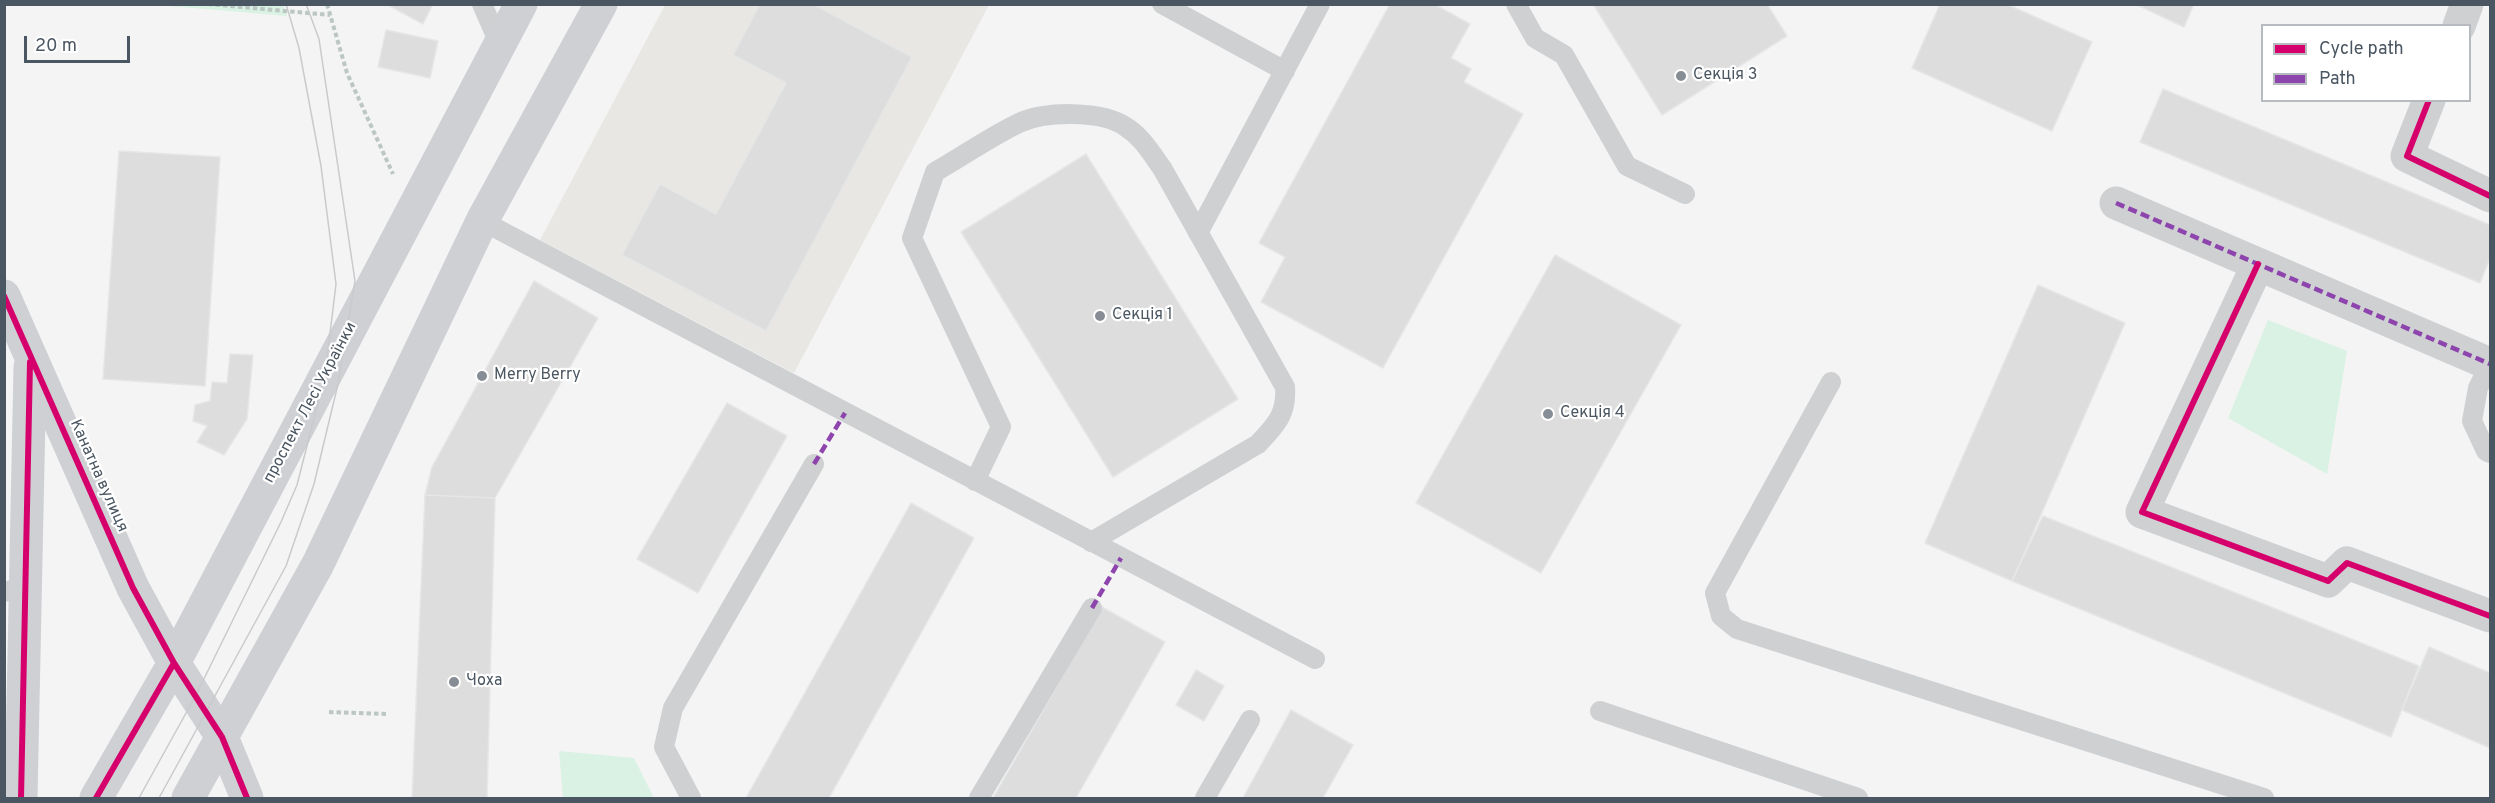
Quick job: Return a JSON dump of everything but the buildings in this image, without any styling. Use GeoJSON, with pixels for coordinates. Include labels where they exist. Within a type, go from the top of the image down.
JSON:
{"type":"FeatureCollection","features":[{"type":"Feature","properties":{"kind":"main road","name":"проспект Лесі Українки"},"geometry":{"type":"LineString","coordinates":[[96,798],[174,663],[521,4]]}},
{"type":"Feature","properties":{"kind":"main road"},"geometry":{"type":"LineString","coordinates":[[188,798],[318,564],[482,221],[601,4]]}},
{"type":"Feature","properties":{"kind":"main road","name":"Канатна вулиця"},"geometry":{"type":"LineString","coordinates":[[4,296],[133,588],[174,663],[222,737],[247,798]]}},
{"type":"Feature","properties":{"kind":"main road"},"geometry":{"type":"LineString","coordinates":[[21,798],[15,589],[31,356]]}},
{"type":"Feature","properties":{"kind":"street"},"geometry":{"type":"LineString","coordinates":[[2460,24],[2468,4]]}},
{"type":"Feature","properties":{"kind":"street"},"geometry":{"type":"LineString","coordinates":[[2428,102],[2407,156],[2490,196]]}},
{"type":"Feature","properties":{"kind":"street"},"geometry":{"type":"LineString","coordinates":[[2116,203],[2490,364]]}},
{"type":"Feature","properties":{"kind":"street"},"geometry":{"type":"LineString","coordinates":[[2258,264],[2142,512],[2328,580],[2347,562],[2490,616]]}},
{"type":"Feature","properties":{"kind":"lane"},"geometry":{"type":"LineString","coordinates":[[482,4],[499,43]]}},
{"type":"Feature","properties":{"kind":"lane"},"geometry":{"type":"LineString","coordinates":[[1162,4],[1285,71]]}},
{"type":"Feature","properties":{"kind":"lane"},"geometry":{"type":"LineString","coordinates":[[1198,233],[1320,4]]}},
{"type":"Feature","properties":{"kind":"lane"},"geometry":{"type":"LineString","coordinates":[[1516,4],[1535,38],[1564,55],[1627,166],[1685,194]]}},
{"type":"Feature","properties":{"kind":"lane"},"geometry":{"type":"LineString","coordinates":[[975,481],[1001,427],[912,238],[935,172],[1021,122],[1054,115],[1090,115],[1125,125],[1144,142],[1198,233],[1285,387],[1286,404],[1276,425],[1258,444],[1091,542]]}},
{"type":"Feature","properties":{"kind":"lane"},"geometry":{"type":"LineString","coordinates":[[482,221],[1315,659]]}},
{"type":"Feature","properties":{"kind":"lane"},"geometry":{"type":"LineString","coordinates":[[2490,364],[2478,388],[2472,421],[2486,450],[2490,453]]}},
{"type":"Feature","properties":{"kind":"lane"},"geometry":{"type":"LineString","coordinates":[[1831,382],[1714,593],[1721,616],[1737,628],[2264,798]]}},
{"type":"Feature","properties":{"kind":"lane"},"geometry":{"type":"LineString","coordinates":[[692,798],[664,747],[673,708],[814,464]]}},
{"type":"Feature","properties":{"kind":"lane"},"geometry":{"type":"LineString","coordinates":[[979,798],[1092,608]]}},
{"type":"Feature","properties":{"kind":"lane"},"geometry":{"type":"LineString","coordinates":[[1600,711],[1858,798]]}},
{"type":"Feature","properties":{"kind":"lane"},"geometry":{"type":"LineString","coordinates":[[1205,798],[1250,720]]}},
{"type":"Feature","properties":{"kind":"path"},"geometry":{"type":"LineString","coordinates":[[208,4],[330,15]]}},
{"type":"Feature","properties":{"kind":"path"},"geometry":{"type":"LineString","coordinates":[[327,4],[347,73],[410,213]]}},
{"type":"Feature","properties":{"kind":"path"},"geometry":{"type":"LineString","coordinates":[[328,712],[387,714]]}},
{"type":"Feature","properties":{"kind":"shaded area"},"geometry":{"type":"Polygon","coordinates":[[[665,5],[989,5],[794,373],[540,240],[665,5]]]}},
{"type":"Feature","properties":{"kind":"green space"},"geometry":{"type":"Polygon","coordinates":[[[158,5],[283,5],[287,16],[158,5]]]}},
{"type":"Feature","properties":{"kind":"green space"},"geometry":{"type":"Polygon","coordinates":[[[2268,320],[2347,351],[2327,474],[2228,418],[2268,320]]]}},
{"type":"Feature","properties":{"kind":"green space"},"geometry":{"type":"Polygon","coordinates":[[[559,751],[634,758],[654,798],[563,798],[559,751]]]}},
{"type":"Feature","properties":{"kind":"tram line"},"geometry":{"type":"LineString","coordinates":[[139,798],[196,695],[281,522],[297,485],[325,375],[336,284],[321,166],[299,48],[286,4]]}},
{"type":"Feature","properties":{"kind":"tram line"},"geometry":{"type":"LineString","coordinates":[[159,798],[286,566],[314,484],[338,384],[355,281],[319,39],[306,4]]}},
{"type":"Feature","properties":{"kind":"marked path"},"geometry":{"type":"LineString","coordinates":[[2116,203],[2490,364]]}},
{"type":"Feature","properties":{"kind":"marked path"},"geometry":{"type":"LineString","coordinates":[[814,464],[845,413]]}},
{"type":"Feature","properties":{"kind":"marked path"},"geometry":{"type":"LineString","coordinates":[[1092,608],[1121,558]]}},
{"type":"Feature","properties":{"kind":"cycle path"},"geometry":{"type":"LineString","coordinates":[[2428,102],[2407,156],[2490,196]]}},
{"type":"Feature","properties":{"kind":"cycle path"},"geometry":{"type":"LineString","coordinates":[[2258,264],[2142,512],[2328,581],[2347,563],[2490,616]]}},
{"type":"Feature","properties":{"kind":"cycle path"},"geometry":{"type":"LineString","coordinates":[[4,296],[133,588],[174,663],[222,737],[247,798]]}},
{"type":"Feature","properties":{"kind":"cycle path"},"geometry":{"type":"LineString","coordinates":[[21,798],[30,362]]}},
{"type":"Feature","properties":{"kind":"cycle path"},"geometry":{"type":"LineString","coordinates":[[96,798],[174,663]]}},
{"type":"Feature","properties":{"kind":"place","name":"Секція 3"},"geometry":{"type":"Point","coordinates":[1681,76]}},
{"type":"Feature","properties":{"kind":"place","name":"Секція 1"},"geometry":{"type":"Point","coordinates":[1100,316]}},
{"type":"Feature","properties":{"kind":"place","name":"Merry Berry"},"geometry":{"type":"Point","coordinates":[482,376]}},
{"type":"Feature","properties":{"kind":"place","name":"Секція 4"},"geometry":{"type":"Point","coordinates":[1548,414]}},
{"type":"Feature","properties":{"kind":"place","name":"Чоха"},"geometry":{"type":"Point","coordinates":[454,682]}}]}
